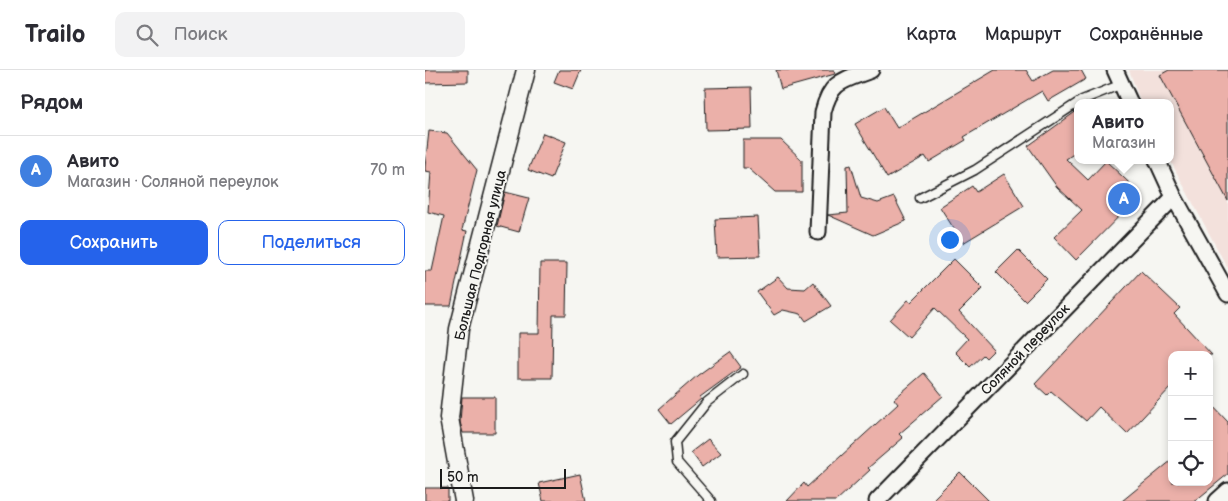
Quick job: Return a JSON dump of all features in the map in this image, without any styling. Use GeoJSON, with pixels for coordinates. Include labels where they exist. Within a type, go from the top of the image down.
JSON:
{"type":"FeatureCollection","features":[{"type":"Feature","properties":{"kind":"street","name":"Большая Подгорная улица"},"geometry":{"type":"LineString","coordinates":[[464,501],[449,418],[459,329],[526,70]]}},
{"type":"Feature","properties":{"kind":"street"},"geometry":{"type":"LineString","coordinates":[[818,232],[823,112],[827,94],[839,83],[871,70]]}},
{"type":"Feature","properties":{"kind":"street"},"geometry":{"type":"LineString","coordinates":[[1119,77],[1128,99]]}},
{"type":"Feature","properties":{"kind":"street"},"geometry":{"type":"LineString","coordinates":[[1159,164],[1173,198],[1228,294]]}},
{"type":"Feature","properties":{"kind":"street","name":"Соляной переулок"},"geometry":{"type":"LineString","coordinates":[[877,501],[1173,198]]}},
{"type":"Feature","properties":{"kind":"street"},"geometry":{"type":"LineString","coordinates":[[1217,501],[1228,491]]}},
{"type":"Feature","properties":{"kind":"lane"},"geometry":{"type":"LineString","coordinates":[[1084,99],[1119,77]]}},
{"type":"Feature","properties":{"kind":"lane"},"geometry":{"type":"LineString","coordinates":[[920,198],[975,170],[1074,105]]}},
{"type":"Feature","properties":{"kind":"lane"},"geometry":{"type":"LineString","coordinates":[[711,501],[677,462],[675,442],[707,402],[743,374]]}},
{"type":"Feature","properties":{"kind":"shaded area"},"geometry":{"type":"Polygon","coordinates":[[[1129,70],[1228,70],[1228,269],[1172,164],[1174,164],[1174,99],[1140,99],[1129,70]]]}},
{"type":"Feature","properties":{"kind":"building"},"geometry":{"type":"Polygon","coordinates":[[[425,70],[468,70],[468,82],[425,83],[425,70]]]}},
{"type":"Feature","properties":{"kind":"building"},"geometry":{"type":"Polygon","coordinates":[[[559,70],[581,70],[573,89],[554,82],[559,70]]]}},
{"type":"Feature","properties":{"kind":"building"},"geometry":{"type":"Polygon","coordinates":[[[776,70],[834,70],[835,74],[781,89],[776,70]]]}},
{"type":"Feature","properties":{"kind":"building"},"geometry":{"type":"Polygon","coordinates":[[[995,70],[1026,70],[1033,81],[1053,70],[1081,70],[1086,79],[1048,101],[1042,91],[964,137],[966,140],[929,162],[925,156],[887,178],[855,124],[884,107],[897,128],[995,70]]]}},
{"type":"Feature","properties":{"kind":"building"},"geometry":{"type":"Polygon","coordinates":[[[1169,70],[1228,70],[1228,201],[1174,99],[1160,75],[1169,70]]]}},
{"type":"Feature","properties":{"kind":"building"},"geometry":{"type":"Polygon","coordinates":[[[751,87],[752,129],[706,130],[705,88],[751,87]]]}},
{"type":"Feature","properties":{"kind":"building"},"geometry":{"type":"Polygon","coordinates":[[[1074,113],[1074,154],[1066,159],[1088,180],[1103,164],[1109,164],[1141,194],[1076,260],[1054,237],[1082,210],[1057,187],[1028,146],[1074,113]]]}},
{"type":"Feature","properties":{"kind":"building"},"geometry":{"type":"Polygon","coordinates":[[[429,131],[447,133],[477,170],[462,230],[467,231],[451,306],[425,306],[425,271],[432,271],[444,216],[428,212],[431,172],[425,171],[425,167],[429,131]]]}},
{"type":"Feature","properties":{"kind":"building"},"geometry":{"type":"Polygon","coordinates":[[[543,133],[566,142],[551,179],[528,170],[543,133]]]}},
{"type":"Feature","properties":{"kind":"building"},"geometry":{"type":"Polygon","coordinates":[[[743,140],[781,140],[802,160],[802,192],[775,192],[748,168],[743,168],[743,140]]]}},
{"type":"Feature","properties":{"kind":"building"},"geometry":{"type":"Polygon","coordinates":[[[851,165],[861,198],[878,203],[894,197],[906,221],[873,235],[828,215],[848,213],[847,166],[851,165]]]}},
{"type":"Feature","properties":{"kind":"building"},"geometry":{"type":"Polygon","coordinates":[[[1004,174],[1024,206],[963,243],[940,207],[972,186],[976,192],[1004,174]]]}},
{"type":"Feature","properties":{"kind":"building"},"geometry":{"type":"Polygon","coordinates":[[[505,192],[529,198],[519,232],[497,226],[505,192]]]}},
{"type":"Feature","properties":{"kind":"building"},"geometry":{"type":"Polygon","coordinates":[[[758,217],[760,256],[717,257],[715,219],[758,217]]]}},
{"type":"Feature","properties":{"kind":"building"},"geometry":{"type":"Polygon","coordinates":[[[1018,250],[1047,279],[1025,301],[996,272],[1018,250]]]}},
{"type":"Feature","properties":{"kind":"building"},"geometry":{"type":"Polygon","coordinates":[[[954,259],[983,288],[959,312],[994,350],[986,358],[983,355],[970,367],[955,352],[967,339],[935,308],[909,337],[890,320],[908,300],[911,302],[954,259]]]}},
{"type":"Feature","properties":{"kind":"building"},"geometry":{"type":"Polygon","coordinates":[[[540,263],[567,263],[566,315],[553,315],[552,378],[518,378],[518,333],[539,333],[540,263]]]}},
{"type":"Feature","properties":{"kind":"building"},"geometry":{"type":"Polygon","coordinates":[[[1141,271],[1180,308],[1174,314],[1208,351],[1168,351],[1168,390],[1127,434],[1099,407],[1086,421],[1051,391],[1047,395],[1035,384],[1141,271]]]}},
{"type":"Feature","properties":{"kind":"building"},"geometry":{"type":"Polygon","coordinates":[[[778,277],[788,288],[805,289],[813,282],[831,306],[806,321],[801,314],[783,310],[774,315],[757,292],[778,277]]]}},
{"type":"Feature","properties":{"kind":"building"},"geometry":{"type":"Polygon","coordinates":[[[730,352],[741,367],[700,397],[701,399],[671,424],[659,409],[698,375],[730,352]]]}},
{"type":"Feature","properties":{"kind":"building"},"geometry":{"type":"Polygon","coordinates":[[[924,373],[943,396],[899,434],[903,438],[868,468],[870,470],[836,501],[787,501],[804,483],[807,487],[898,404],[894,399],[924,373]]]}},
{"type":"Feature","properties":{"kind":"building"},"geometry":{"type":"Polygon","coordinates":[[[462,397],[495,397],[495,433],[463,433],[460,422],[462,397]]]}},
{"type":"Feature","properties":{"kind":"building"},"geometry":{"type":"Polygon","coordinates":[[[1213,406],[1228,422],[1228,474],[1195,501],[1122,501],[1168,463],[1168,486],[1213,486],[1213,406]]]}},
{"type":"Feature","properties":{"kind":"building"},"geometry":{"type":"Polygon","coordinates":[[[708,439],[721,453],[702,467],[691,452],[708,439]]]}},
{"type":"Feature","properties":{"kind":"building"},"geometry":{"type":"Polygon","coordinates":[[[960,472],[989,501],[931,501],[960,472]]]}},
{"type":"Feature","properties":{"kind":"building"},"geometry":{"type":"Polygon","coordinates":[[[580,474],[586,501],[543,501],[539,483],[580,474]]]}},
{"type":"Feature","properties":{"kind":"building"},"geometry":{"type":"Polygon","coordinates":[[[425,488],[448,488],[448,501],[425,501],[425,488]]]}},
{"type":"Feature","properties":{"kind":"place","name":"Авито"},"geometry":{"type":"Point","coordinates":[1124,199]}}]}
